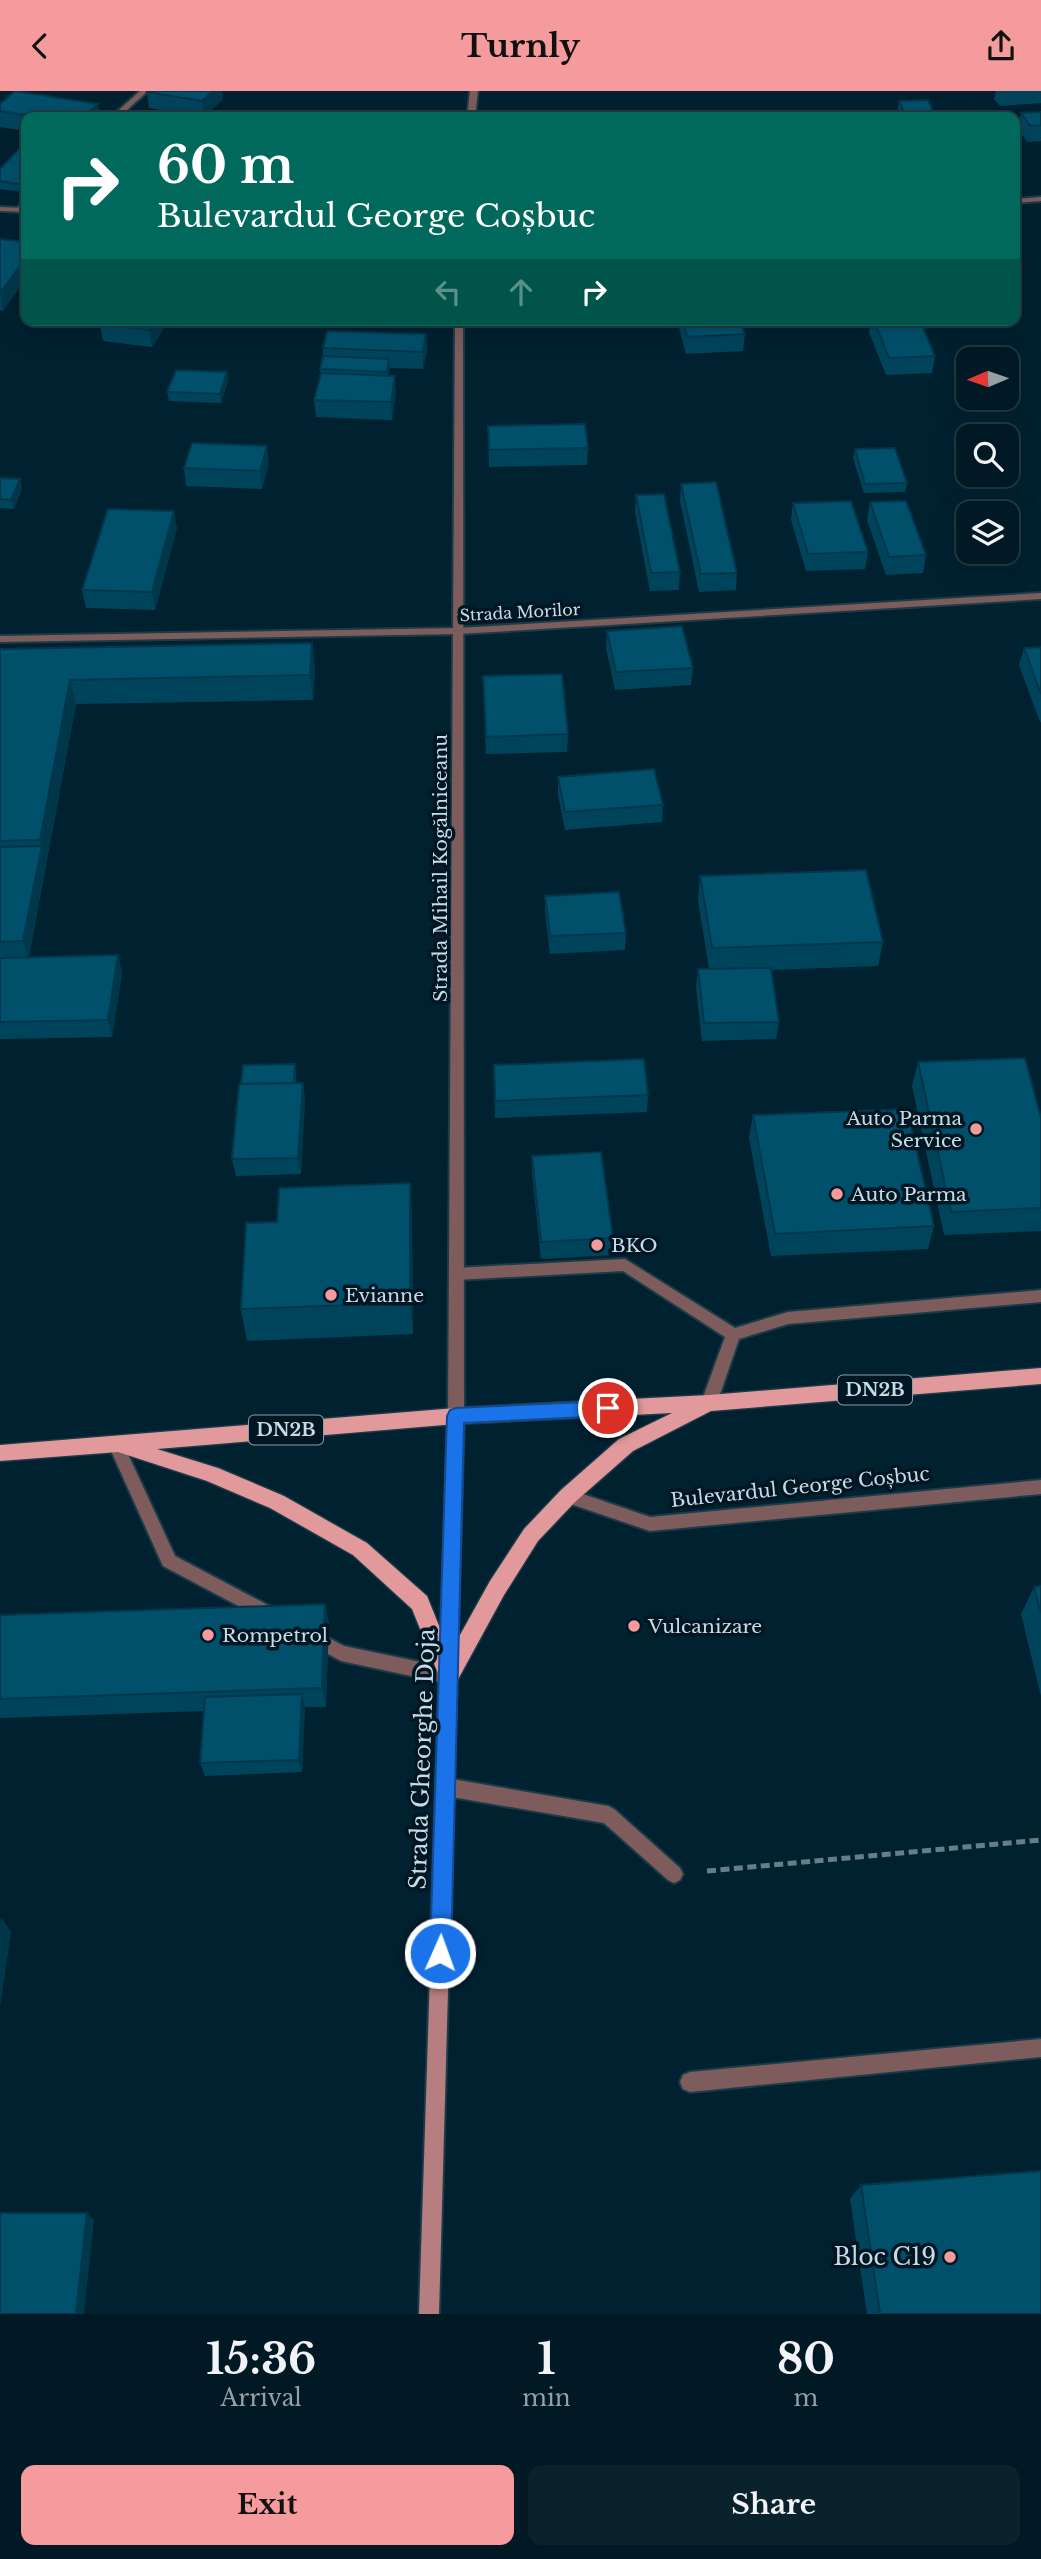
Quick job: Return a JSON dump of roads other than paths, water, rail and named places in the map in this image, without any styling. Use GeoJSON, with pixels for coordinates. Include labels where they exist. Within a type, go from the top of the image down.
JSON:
{"type":"FeatureCollection","features":[{"type":"Feature","properties":{"kind":"main road","name":"DN2B"},"geometry":{"type":"LineString","coordinates":[[0,1453],[456,1416],[709,1403],[1041,1376]]}},
{"type":"Feature","properties":{"kind":"main road"},"geometry":{"type":"LineString","coordinates":[[449,1676],[497,1588],[531,1535],[568,1496],[626,1445],[709,1403]]}},
{"type":"Feature","properties":{"kind":"main road","name":"Strada Gheorghe Doja"},"geometry":{"type":"LineString","coordinates":[[429,2314],[456,1416]]}},
{"type":"Feature","properties":{"kind":"main road"},"geometry":{"type":"LineString","coordinates":[[116,1444],[211,1474],[277,1502],[360,1549],[420,1603],[449,1676]]}},
{"type":"Feature","properties":{"kind":"street"},"geometry":{"type":"LineString","coordinates":[[121,112],[145,91]]}},
{"type":"Feature","properties":{"kind":"street"},"geometry":{"type":"LineString","coordinates":[[472,112],[474,91]]}},
{"type":"Feature","properties":{"kind":"street"},"geometry":{"type":"LineString","coordinates":[[1020,201],[1041,199]]}},
{"type":"Feature","properties":{"kind":"street"},"geometry":{"type":"LineString","coordinates":[[0,209],[21,208]]}},
{"type":"Feature","properties":{"kind":"street","name":"Strada Mihail Kogălniceanu"},"geometry":{"type":"LineString","coordinates":[[456,1416],[459,326]]}},
{"type":"Feature","properties":{"kind":"street","name":"Strada Morilor"},"geometry":{"type":"LineString","coordinates":[[0,639],[458,631],[1041,596]]}},
{"type":"Feature","properties":{"kind":"street"},"geometry":{"type":"LineString","coordinates":[[456,1274],[625,1265],[733,1335]]}},
{"type":"Feature","properties":{"kind":"street"},"geometry":{"type":"LineString","coordinates":[[733,1335],[788,1318],[1041,1296]]}},
{"type":"Feature","properties":{"kind":"street"},"geometry":{"type":"LineString","coordinates":[[709,1403],[733,1335]]}},
{"type":"Feature","properties":{"kind":"street"},"geometry":{"type":"LineString","coordinates":[[116,1444],[169,1561],[341,1653],[449,1676]]}},
{"type":"Feature","properties":{"kind":"street","name":"Bulevardul George Coșbuc"},"geometry":{"type":"LineString","coordinates":[[568,1496],[650,1524],[1041,1487]]}},
{"type":"Feature","properties":{"kind":"street"},"geometry":{"type":"LineString","coordinates":[[446,1787],[608,1815],[674,1874]]}},
{"type":"Feature","properties":{"kind":"street"},"geometry":{"type":"LineString","coordinates":[[690,2082],[1041,2048]]}},
{"type":"Feature","properties":{"kind":"place","name":"Auto Parma Service"},"geometry":{"type":"Point","coordinates":[976,1129]}},
{"type":"Feature","properties":{"kind":"place","name":"Auto Parma"},"geometry":{"type":"Point","coordinates":[837,1194]}},
{"type":"Feature","properties":{"kind":"place","name":"BKO"},"geometry":{"type":"Point","coordinates":[597,1245]}},
{"type":"Feature","properties":{"kind":"place","name":"Evianne"},"geometry":{"type":"Point","coordinates":[331,1295]}},
{"type":"Feature","properties":{"kind":"place","name":"Vulcanizare"},"geometry":{"type":"Point","coordinates":[634,1626]}},
{"type":"Feature","properties":{"kind":"place","name":"Rompetrol"},"geometry":{"type":"Point","coordinates":[208,1635]}},
{"type":"Feature","properties":{"kind":"place","name":"Bloc C19"},"geometry":{"type":"Point","coordinates":[950,2257]}}]}
